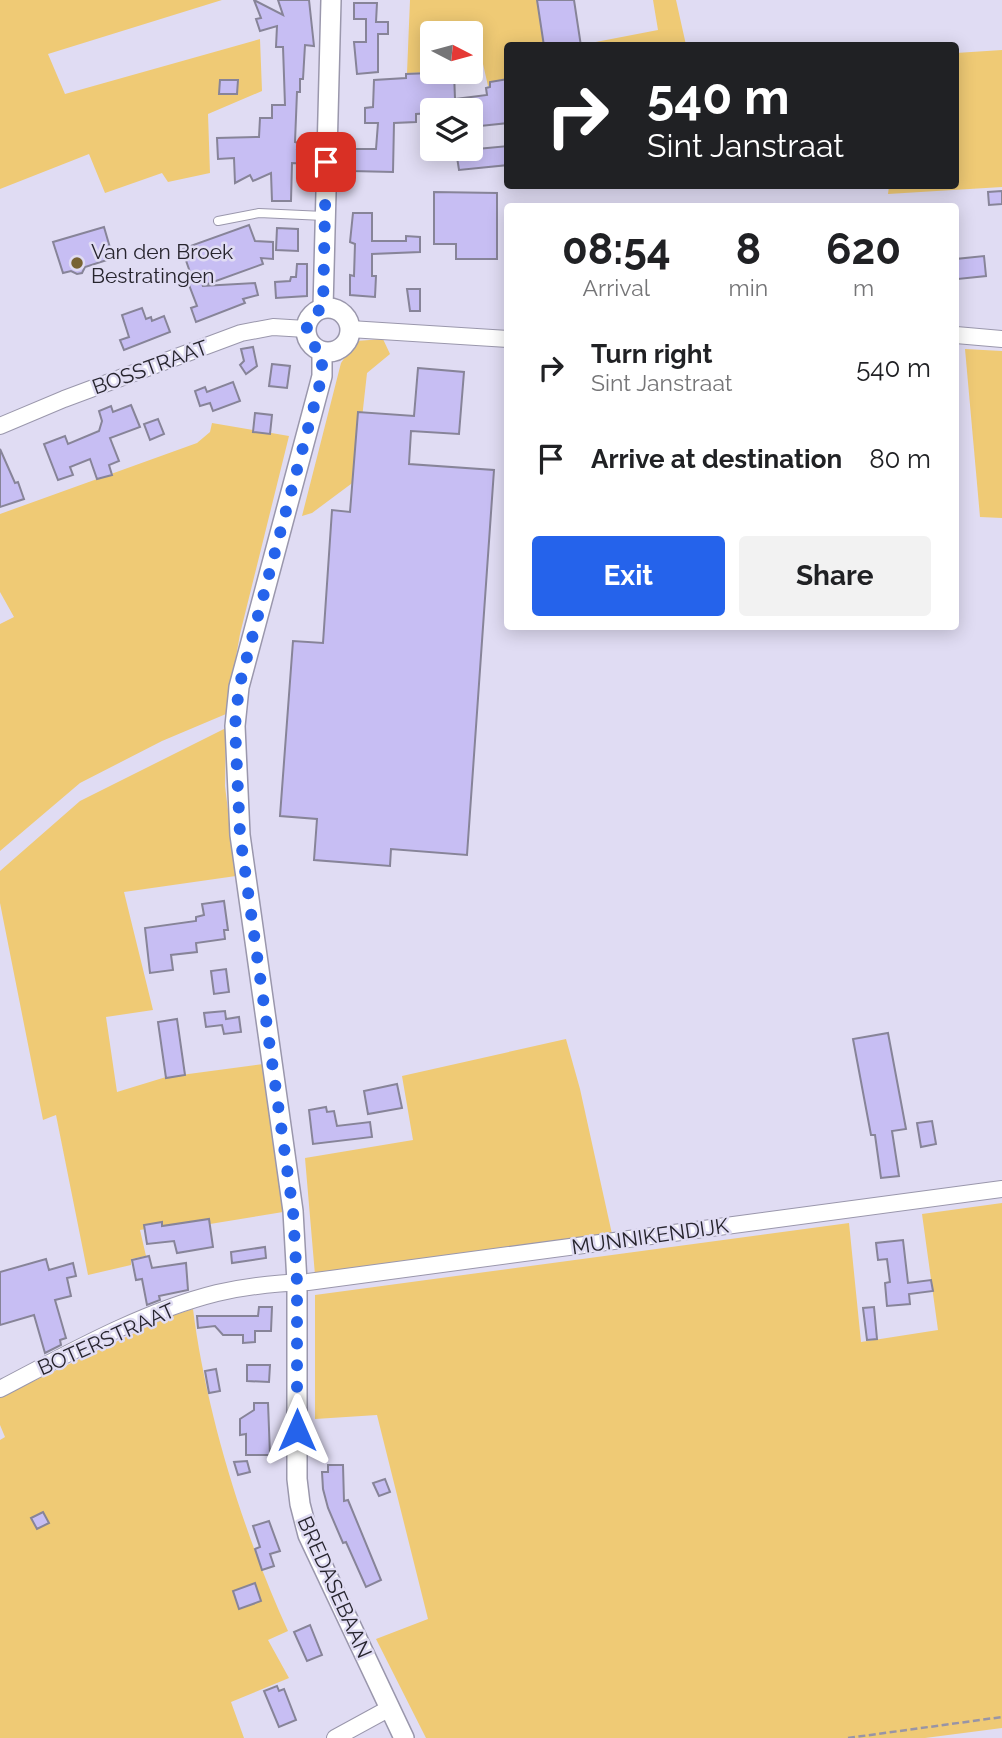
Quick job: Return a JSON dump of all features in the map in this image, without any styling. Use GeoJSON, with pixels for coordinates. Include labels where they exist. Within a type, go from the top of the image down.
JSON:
{"type":"FeatureCollection","features":[{"type":"Feature","properties":{"kind":"street"},"geometry":{"type":"LineString","coordinates":[[323,308],[331,0]]}},
{"type":"Feature","properties":{"kind":"street"},"geometry":{"type":"LineString","coordinates":[[323,308],[341,312],[347,318],[351,329],[344,346],[335,351],[322,352],[313,347],[307,339],[308,320],[314,312],[323,308]]}},
{"type":"Feature","properties":{"kind":"street","name":"BOSSTRAAT"},"geometry":{"type":"LineString","coordinates":[[0,426],[64,399],[241,333],[273,327],[306,329]]}},
{"type":"Feature","properties":{"kind":"street"},"geometry":{"type":"LineString","coordinates":[[351,329],[504,339]]}},
{"type":"Feature","properties":{"kind":"street"},"geometry":{"type":"LineString","coordinates":[[959,335],[1002,339]]}},
{"type":"Feature","properties":{"kind":"street","name":"BREDASEBAAN"},"geometry":{"type":"LineString","coordinates":[[322,352],[322,376],[239,687],[235,726],[240,835],[293,1211],[297,1282],[297,1479],[300,1503],[308,1535],[404,1738]]}},
{"type":"Feature","properties":{"kind":"street","name":"MUNNIKENDIJK"},"geometry":{"type":"LineString","coordinates":[[297,1282],[1002,1189]]}},
{"type":"Feature","properties":{"kind":"street","name":"BOTERSTRAAT"},"geometry":{"type":"LineString","coordinates":[[0,1389],[140,1319],[215,1294],[262,1284],[297,1282]]}},
{"type":"Feature","properties":{"kind":"street"},"geometry":{"type":"LineString","coordinates":[[335,1738],[390,1708]]}},
{"type":"Feature","properties":{"kind":"lane"},"geometry":{"type":"LineString","coordinates":[[218,221],[259,213],[324,216]]}},
{"type":"Feature","properties":{"kind":"path"},"geometry":{"type":"LineString","coordinates":[[848,1738],[1002,1717]]}},
{"type":"Feature","properties":{"kind":"shaded area"},"geometry":{"type":"Polygon","coordinates":[[[0,0],[222,0],[48,54],[65,94],[260,39],[262,91],[208,114],[210,173],[168,182],[162,173],[105,193],[89,154],[0,189],[0,0]]]}},
{"type":"Feature","properties":{"kind":"shaded area"},"geometry":{"type":"Polygon","coordinates":[[[410,0],[538,0],[545,42],[504,42],[504,83],[488,86],[483,64],[483,21],[420,21],[420,73],[407,73],[410,0]]]}},
{"type":"Feature","properties":{"kind":"shaded area"},"geometry":{"type":"Polygon","coordinates":[[[653,0],[676,0],[685,42],[596,42],[658,30],[653,0]]]}},
{"type":"Feature","properties":{"kind":"shaded area"},"geometry":{"type":"Polygon","coordinates":[[[1002,50],[1002,187],[888,194],[889,189],[959,189],[959,53],[1002,50]]]}},
{"type":"Feature","properties":{"kind":"shaded area"},"geometry":{"type":"Polygon","coordinates":[[[383,339],[390,354],[367,373],[355,481],[312,513],[302,516],[341,363],[356,341],[383,339]]]}},
{"type":"Feature","properties":{"kind":"shaded area"},"geometry":{"type":"Polygon","coordinates":[[[965,349],[1002,351],[1002,518],[980,517],[965,349]]]}},
{"type":"Feature","properties":{"kind":"shaded area"},"geometry":{"type":"Polygon","coordinates":[[[212,423],[289,436],[240,634],[226,714],[162,741],[80,783],[0,851],[0,624],[14,617],[0,592],[0,514],[197,443],[210,432],[212,423]]]}},
{"type":"Feature","properties":{"kind":"shaded area"},"geometry":{"type":"Polygon","coordinates":[[[226,728],[225,786],[236,876],[124,892],[153,1010],[106,1017],[117,1092],[166,1077],[263,1064],[283,1212],[210,1224],[208,1219],[140,1230],[146,1256],[131,1259],[131,1265],[88,1275],[56,1115],[43,1120],[0,903],[0,871],[80,801],[226,728]]]}},
{"type":"Feature","properties":{"kind":"shaded area"},"geometry":{"type":"Polygon","coordinates":[[[566,1039],[580,1089],[612,1234],[315,1275],[305,1158],[413,1140],[402,1076],[566,1039]]]}},
{"type":"Feature","properties":{"kind":"shaded area"},"geometry":{"type":"Polygon","coordinates":[[[1002,1203],[1002,1728],[925,1738],[426,1738],[376,1639],[428,1619],[377,1415],[315,1419],[315,1295],[849,1223],[861,1342],[938,1330],[922,1214],[1002,1203]]]}},
{"type":"Feature","properties":{"kind":"shaded area"},"geometry":{"type":"Polygon","coordinates":[[[193,1309],[207,1390],[229,1473],[256,1555],[288,1631],[268,1640],[289,1678],[231,1702],[244,1738],[0,1738],[0,1440],[5,1437],[0,1425],[0,1397],[168,1317],[193,1309]]]}},
{"type":"Feature","properties":{"kind":"building"},"geometry":{"type":"Polygon","coordinates":[[[254,0],[283,15],[278,0],[309,0],[314,46],[305,45],[303,79],[300,79],[300,92],[297,92],[295,142],[298,143],[297,149],[311,150],[311,164],[292,163],[291,201],[272,201],[271,173],[253,181],[250,175],[235,183],[234,158],[218,159],[217,138],[259,137],[260,118],[272,118],[272,105],[285,105],[283,47],[276,47],[277,26],[260,31],[256,19],[261,18],[254,0]]]}},
{"type":"Feature","properties":{"kind":"building"},"geometry":{"type":"Polygon","coordinates":[[[537,0],[574,0],[580,42],[543,42],[537,0]]]}},
{"type":"Feature","properties":{"kind":"building"},"geometry":{"type":"Polygon","coordinates":[[[354,3],[377,3],[376,22],[388,22],[388,34],[378,34],[378,72],[357,74],[354,42],[366,42],[366,19],[354,19],[354,3]]]}},
{"type":"Feature","properties":{"kind":"building"},"geometry":{"type":"Polygon","coordinates":[[[420,73],[420,84],[454,84],[455,98],[420,98],[420,114],[416,114],[416,122],[394,123],[393,172],[352,171],[352,149],[376,149],[378,123],[365,123],[365,108],[373,107],[374,80],[406,78],[406,74],[420,73]]]}},
{"type":"Feature","properties":{"kind":"building"},"geometry":{"type":"Polygon","coordinates":[[[220,80],[238,80],[237,94],[219,94],[220,80]]]}},
{"type":"Feature","properties":{"kind":"building"},"geometry":{"type":"Polygon","coordinates":[[[504,80],[504,123],[483,126],[483,98],[463,98],[487,95],[486,88],[490,87],[490,82],[504,80]]]}},
{"type":"Feature","properties":{"kind":"building"},"geometry":{"type":"Polygon","coordinates":[[[504,146],[504,165],[459,170],[458,161],[483,161],[483,148],[504,146]]]}},
{"type":"Feature","properties":{"kind":"building"},"geometry":{"type":"Polygon","coordinates":[[[1002,191],[1002,204],[989,205],[988,192],[1002,191]]]}},
{"type":"Feature","properties":{"kind":"building"},"geometry":{"type":"Polygon","coordinates":[[[434,192],[497,193],[497,259],[456,259],[456,244],[434,244],[434,192]]]}},
{"type":"Feature","properties":{"kind":"building"},"geometry":{"type":"Polygon","coordinates":[[[353,213],[372,213],[372,241],[406,241],[406,236],[420,237],[420,252],[372,254],[372,276],[376,276],[375,297],[350,295],[350,275],[354,276],[355,244],[350,242],[353,213]]]}},
{"type":"Feature","properties":{"kind":"building"},"geometry":{"type":"Polygon","coordinates":[[[249,225],[255,241],[273,242],[273,259],[261,258],[263,264],[202,286],[255,283],[258,295],[243,299],[245,303],[196,322],[191,308],[197,306],[186,277],[191,275],[182,249],[249,225]]]}},
{"type":"Feature","properties":{"kind":"building"},"geometry":{"type":"Polygon","coordinates":[[[104,227],[113,258],[85,267],[82,273],[63,273],[53,242],[104,227]]]}},
{"type":"Feature","properties":{"kind":"building"},"geometry":{"type":"Polygon","coordinates":[[[277,228],[298,229],[298,251],[276,250],[277,228]]]}},
{"type":"Feature","properties":{"kind":"building"},"geometry":{"type":"Polygon","coordinates":[[[984,256],[986,276],[959,279],[959,259],[984,256]]]}},
{"type":"Feature","properties":{"kind":"building"},"geometry":{"type":"Polygon","coordinates":[[[297,264],[307,264],[307,296],[276,298],[275,282],[290,281],[291,277],[296,277],[297,264]]]}},
{"type":"Feature","properties":{"kind":"building"},"geometry":{"type":"Polygon","coordinates":[[[407,289],[420,289],[420,311],[410,311],[407,289]]]}},
{"type":"Feature","properties":{"kind":"building"},"geometry":{"type":"Polygon","coordinates":[[[142,308],[146,319],[151,317],[152,321],[164,316],[170,332],[124,350],[120,340],[129,337],[122,315],[142,308]]]}},
{"type":"Feature","properties":{"kind":"building"},"geometry":{"type":"Polygon","coordinates":[[[253,347],[257,366],[246,374],[240,365],[244,361],[241,349],[253,347]]]}},
{"type":"Feature","properties":{"kind":"building"},"geometry":{"type":"Polygon","coordinates":[[[272,364],[290,366],[287,388],[269,386],[272,364]]]}},
{"type":"Feature","properties":{"kind":"building"},"geometry":{"type":"Polygon","coordinates":[[[418,368],[464,372],[459,434],[411,431],[409,464],[494,470],[467,855],[391,849],[390,866],[314,860],[317,819],[280,816],[293,641],[323,643],[332,510],[350,512],[358,412],[414,416],[418,368]]]}},
{"type":"Feature","properties":{"kind":"building"},"geometry":{"type":"Polygon","coordinates":[[[233,382],[240,401],[213,411],[210,403],[200,406],[195,391],[205,387],[207,392],[233,382]]]}},
{"type":"Feature","properties":{"kind":"building"},"geometry":{"type":"Polygon","coordinates":[[[131,405],[140,427],[110,438],[119,461],[109,465],[112,475],[97,479],[90,459],[70,467],[73,475],[58,480],[44,444],[65,436],[68,444],[99,431],[102,421],[99,411],[111,406],[113,412],[131,405]]]}},
{"type":"Feature","properties":{"kind":"building"},"geometry":{"type":"Polygon","coordinates":[[[255,413],[272,415],[270,434],[253,432],[255,413]]]}},
{"type":"Feature","properties":{"kind":"building"},"geometry":{"type":"Polygon","coordinates":[[[158,419],[164,434],[150,440],[144,424],[158,419]]]}},
{"type":"Feature","properties":{"kind":"building"},"geometry":{"type":"Polygon","coordinates":[[[0,449],[24,499],[0,507],[0,449]]]}},
{"type":"Feature","properties":{"kind":"building"},"geometry":{"type":"Polygon","coordinates":[[[224,901],[228,930],[224,930],[225,939],[196,943],[197,952],[171,955],[173,970],[150,973],[145,928],[196,921],[196,917],[204,915],[202,904],[224,901]]]}},
{"type":"Feature","properties":{"kind":"building"},"geometry":{"type":"Polygon","coordinates":[[[226,969],[229,992],[214,994],[211,971],[226,969]]]}},
{"type":"Feature","properties":{"kind":"building"},"geometry":{"type":"Polygon","coordinates":[[[225,1011],[226,1019],[239,1017],[241,1032],[224,1034],[222,1025],[206,1027],[204,1013],[225,1011]]]}},
{"type":"Feature","properties":{"kind":"building"},"geometry":{"type":"Polygon","coordinates":[[[177,1019],[185,1075],[166,1078],[158,1022],[177,1019]]]}},
{"type":"Feature","properties":{"kind":"building"},"geometry":{"type":"Polygon","coordinates":[[[888,1033],[906,1129],[892,1131],[899,1176],[881,1178],[875,1135],[871,1135],[853,1039],[888,1033]]]}},
{"type":"Feature","properties":{"kind":"building"},"geometry":{"type":"Polygon","coordinates":[[[397,1084],[402,1108],[368,1114],[364,1091],[397,1084]]]}},
{"type":"Feature","properties":{"kind":"building"},"geometry":{"type":"Polygon","coordinates":[[[326,1107],[327,1112],[334,1111],[337,1126],[370,1122],[372,1137],[313,1144],[309,1110],[326,1107]]]}},
{"type":"Feature","properties":{"kind":"building"},"geometry":{"type":"Polygon","coordinates":[[[932,1121],[936,1144],[921,1147],[917,1123],[932,1121]]]}},
{"type":"Feature","properties":{"kind":"building"},"geometry":{"type":"Polygon","coordinates":[[[209,1219],[213,1247],[177,1253],[174,1241],[147,1244],[144,1225],[162,1222],[162,1226],[209,1219]]]}},
{"type":"Feature","properties":{"kind":"building"},"geometry":{"type":"Polygon","coordinates":[[[903,1240],[908,1283],[931,1280],[933,1291],[909,1294],[910,1304],[887,1306],[885,1283],[890,1282],[887,1259],[878,1260],[876,1243],[903,1240]]]}},
{"type":"Feature","properties":{"kind":"building"},"geometry":{"type":"Polygon","coordinates":[[[265,1247],[266,1258],[232,1263],[231,1252],[265,1247]]]}},
{"type":"Feature","properties":{"kind":"building"},"geometry":{"type":"Polygon","coordinates":[[[149,1256],[152,1268],[186,1263],[188,1290],[159,1296],[160,1300],[147,1305],[142,1279],[136,1280],[132,1260],[149,1256]]]}},
{"type":"Feature","properties":{"kind":"building"},"geometry":{"type":"Polygon","coordinates":[[[46,1259],[49,1270],[73,1263],[76,1276],[67,1278],[71,1296],[55,1300],[66,1338],[60,1340],[61,1345],[45,1353],[34,1315],[0,1325],[0,1272],[46,1259]]]}},
{"type":"Feature","properties":{"kind":"building"},"geometry":{"type":"Polygon","coordinates":[[[259,1307],[272,1307],[271,1331],[255,1331],[255,1342],[243,1343],[243,1335],[223,1335],[215,1326],[198,1328],[197,1316],[258,1316],[259,1307]]]}},
{"type":"Feature","properties":{"kind":"building"},"geometry":{"type":"Polygon","coordinates":[[[874,1307],[877,1339],[867,1340],[863,1308],[874,1307]]]}},
{"type":"Feature","properties":{"kind":"building"},"geometry":{"type":"Polygon","coordinates":[[[247,1365],[270,1365],[269,1382],[247,1381],[247,1365]]]}},
{"type":"Feature","properties":{"kind":"building"},"geometry":{"type":"Polygon","coordinates":[[[216,1369],[220,1391],[209,1393],[205,1371],[216,1369]]]}},
{"type":"Feature","properties":{"kind":"building"},"geometry":{"type":"Polygon","coordinates":[[[254,1403],[268,1403],[270,1455],[246,1455],[246,1434],[240,1435],[240,1419],[254,1410],[254,1403]]]}},
{"type":"Feature","properties":{"kind":"building"},"geometry":{"type":"Polygon","coordinates":[[[247,1461],[250,1472],[238,1475],[234,1462],[247,1461]]]}},
{"type":"Feature","properties":{"kind":"building"},"geometry":{"type":"Polygon","coordinates":[[[328,1465],[343,1465],[344,1501],[348,1500],[381,1580],[366,1587],[328,1508],[322,1472],[328,1472],[328,1465]]]}},
{"type":"Feature","properties":{"kind":"building"},"geometry":{"type":"Polygon","coordinates":[[[385,1479],[390,1492],[379,1496],[373,1483],[385,1479]]]}},
{"type":"Feature","properties":{"kind":"building"},"geometry":{"type":"Polygon","coordinates":[[[43,1512],[49,1523],[37,1529],[31,1518],[43,1512]]]}},
{"type":"Feature","properties":{"kind":"building"},"geometry":{"type":"Polygon","coordinates":[[[269,1521],[280,1551],[270,1554],[274,1566],[262,1570],[255,1549],[260,1547],[253,1526],[269,1521]]]}},
{"type":"Feature","properties":{"kind":"building"},"geometry":{"type":"Polygon","coordinates":[[[255,1583],[261,1601],[239,1609],[233,1591],[255,1583]]]}},
{"type":"Feature","properties":{"kind":"building"},"geometry":{"type":"Polygon","coordinates":[[[310,1625],[322,1655],[307,1661],[294,1632],[310,1625]]]}},
{"type":"Feature","properties":{"kind":"building"},"geometry":{"type":"Polygon","coordinates":[[[277,1686],[279,1691],[284,1689],[296,1720],[279,1727],[264,1691],[277,1686]]]}},
{"type":"Feature","properties":{"kind":"place","name":"Van den Broek Bestratingen"},"geometry":{"type":"Point","coordinates":[77,263]}},
{"type":"Feature","properties":{"kind":"route"},"geometry":{"type":"LineString","coordinates":[[297,1430],[297,1282],[293,1211],[240,835],[235,726],[239,687],[322,376],[322,352],[313,347],[307,339],[306,329],[314,312],[323,308],[326,162]]}}]}
